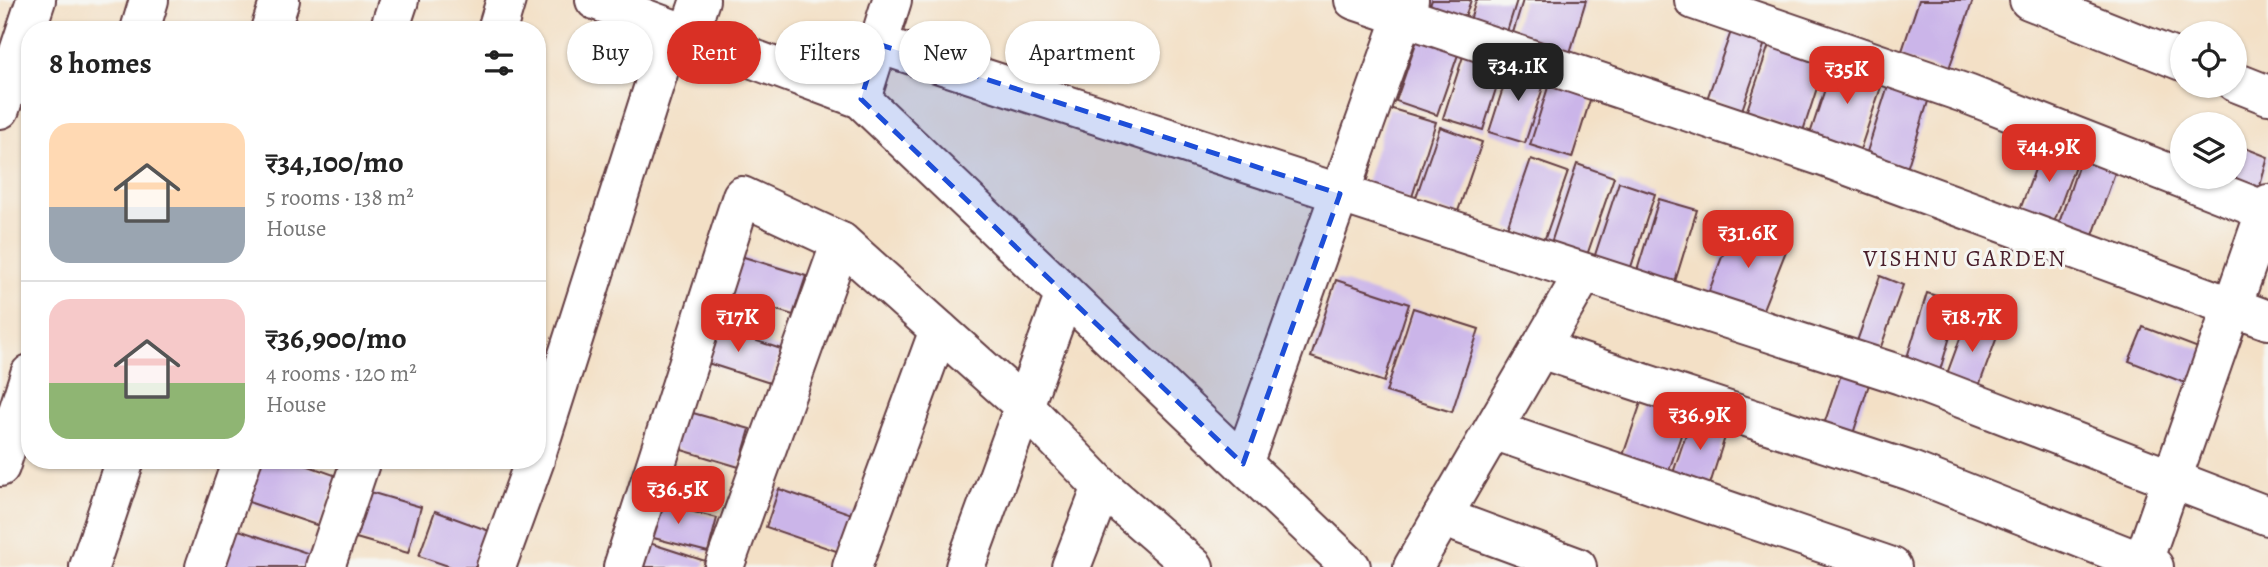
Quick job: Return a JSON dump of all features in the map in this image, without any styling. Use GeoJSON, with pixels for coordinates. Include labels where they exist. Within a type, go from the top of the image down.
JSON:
{"type":"FeatureCollection","features":[{"type":"Feature","properties":{"kind":"street"},"geometry":{"type":"LineString","coordinates":[[30,21],[37,0]]}},
{"type":"Feature","properties":{"kind":"street"},"geometry":{"type":"LineString","coordinates":[[143,21],[149,0]]}},
{"type":"Feature","properties":{"kind":"street"},"geometry":{"type":"LineString","coordinates":[[273,21],[280,0]]}},
{"type":"Feature","properties":{"kind":"street"},"geometry":{"type":"LineString","coordinates":[[392,21],[399,0]]}},
{"type":"Feature","properties":{"kind":"street"},"geometry":{"type":"LineString","coordinates":[[499,21],[506,0]]}},
{"type":"Feature","properties":{"kind":"street"},"geometry":{"type":"LineString","coordinates":[[594,0],[687,21]]}},
{"type":"Feature","properties":{"kind":"street"},"geometry":{"type":"LineString","coordinates":[[885,22],[892,0]]}},
{"type":"Feature","properties":{"kind":"street"},"geometry":{"type":"LineString","coordinates":[[1354,0],[1407,8],[2268,320]]}},
{"type":"Feature","properties":{"kind":"street"},"geometry":{"type":"LineString","coordinates":[[1540,348],[1911,471],[2146,566],[2171,480],[2267,209],[1967,94],[1694,0]]}},
{"type":"Feature","properties":{"kind":"street"},"geometry":{"type":"LineString","coordinates":[[2029,0],[2170,56]]}},
{"type":"Feature","properties":{"kind":"street"},"geometry":{"type":"LineString","coordinates":[[1243,464],[1407,8]]}},
{"type":"Feature","properties":{"kind":"street"},"geometry":{"type":"LineString","coordinates":[[885,46],[1901,375],[2268,516]]}},
{"type":"Feature","properties":{"kind":"street"},"geometry":{"type":"LineString","coordinates":[[0,109],[21,47]]}},
{"type":"Feature","properties":{"kind":"street"},"geometry":{"type":"LineString","coordinates":[[761,54],[861,99],[1350,567]]}},
{"type":"Feature","properties":{"kind":"street"},"geometry":{"type":"LineString","coordinates":[[546,426],[667,78]]}},
{"type":"Feature","properties":{"kind":"street"},"geometry":{"type":"LineString","coordinates":[[861,99],[866,84]]}},
{"type":"Feature","properties":{"kind":"street"},"geometry":{"type":"LineString","coordinates":[[2247,87],[2268,95]]}},
{"type":"Feature","properties":{"kind":"street"},"geometry":{"type":"LineString","coordinates":[[623,567],[742,196],[841,242],[1024,406],[1173,559]]}},
{"type":"Feature","properties":{"kind":"street"},"geometry":{"type":"LineString","coordinates":[[724,567],[841,242]]}},
{"type":"Feature","properties":{"kind":"street"},"geometry":{"type":"LineString","coordinates":[[1413,567],[1584,273]]}},
{"type":"Feature","properties":{"kind":"street"},"geometry":{"type":"LineString","coordinates":[[965,567],[1065,294]]}},
{"type":"Feature","properties":{"kind":"street"},"geometry":{"type":"LineString","coordinates":[[852,567],[939,330]]}},
{"type":"Feature","properties":{"kind":"street"},"geometry":{"type":"LineString","coordinates":[[0,467],[21,402]]}},
{"type":"Feature","properties":{"kind":"street"},"geometry":{"type":"LineString","coordinates":[[1493,430],[1892,567]]}},
{"type":"Feature","properties":{"kind":"street"},"geometry":{"type":"LineString","coordinates":[[89,567],[122,469]]}},
{"type":"Feature","properties":{"kind":"street"},"geometry":{"type":"LineString","coordinates":[[205,567],[239,469]]}},
{"type":"Feature","properties":{"kind":"street"},"geometry":{"type":"LineString","coordinates":[[324,567],[358,469]]}},
{"type":"Feature","properties":{"kind":"street"},"geometry":{"type":"LineString","coordinates":[[496,567],[531,469]]}},
{"type":"Feature","properties":{"kind":"street"},"geometry":{"type":"LineString","coordinates":[[1071,567],[1102,487]]}},
{"type":"Feature","properties":{"kind":"street"},"geometry":{"type":"LineString","coordinates":[[1442,517],[1577,567]]}},
{"type":"Feature","properties":{"kind":"highlighted area"},"geometry":{"type":"Polygon","coordinates":[[[878,44],[1340,194],[1243,464],[861,99],[878,44]]]}},
{"type":"Feature","properties":{"kind":"building"},"geometry":{"type":"Polygon","coordinates":[[[1432,0],[1471,0],[1464,20],[1429,8],[1432,0]]]}},
{"type":"Feature","properties":{"kind":"building"},"geometry":{"type":"Polygon","coordinates":[[[1476,0],[1517,0],[1506,35],[1469,24],[1476,0]]]}},
{"type":"Feature","properties":{"kind":"building"},"geometry":{"type":"Polygon","coordinates":[[[1523,0],[1586,0],[1570,53],[1512,36],[1523,0]]]}},
{"type":"Feature","properties":{"kind":"building"},"geometry":{"type":"Polygon","coordinates":[[[1919,0],[1973,0],[1947,74],[1900,57],[1919,0]]]}},
{"type":"Feature","properties":{"kind":"building"},"geometry":{"type":"Polygon","coordinates":[[[1422,26],[1463,40],[1437,115],[1396,101],[1422,26]]]}},
{"type":"Feature","properties":{"kind":"building"},"geometry":{"type":"Polygon","coordinates":[[[1733,26],[1767,37],[1742,110],[1707,99],[1733,26]]]}},
{"type":"Feature","properties":{"kind":"building"},"geometry":{"type":"Polygon","coordinates":[[[1772,36],[1828,54],[1803,131],[1746,113],[1772,36]]]}},
{"type":"Feature","properties":{"kind":"building"},"geometry":{"type":"Polygon","coordinates":[[[1467,44],[1506,57],[1483,130],[1443,118],[1467,44]]]}},
{"type":"Feature","properties":{"kind":"building"},"geometry":{"type":"Polygon","coordinates":[[[1835,59],[1885,75],[1859,153],[1809,137],[1835,59]]]}},
{"type":"Feature","properties":{"kind":"building"},"geometry":{"type":"Polygon","coordinates":[[[1511,63],[1547,75],[1525,143],[1489,132],[1511,63]]]}},
{"type":"Feature","properties":{"kind":"building"},"geometry":{"type":"Polygon","coordinates":[[[1554,68],[1596,81],[1572,158],[1530,145],[1554,68]]]}},
{"type":"Feature","properties":{"kind":"building"},"geometry":{"type":"Polygon","coordinates":[[[1889,82],[1930,95],[1907,169],[1866,155],[1889,82]]]}},
{"type":"Feature","properties":{"kind":"building"},"geometry":{"type":"Polygon","coordinates":[[[1389,108],[1436,122],[1411,200],[1365,186],[1389,108]]]}},
{"type":"Feature","properties":{"kind":"building"},"geometry":{"type":"Polygon","coordinates":[[[1440,127],[1482,142],[1457,214],[1415,200],[1440,127]]]}},
{"type":"Feature","properties":{"kind":"building"},"geometry":{"type":"Polygon","coordinates":[[[2046,140],[2080,152],[2052,228],[2018,215],[2046,140]]]}},
{"type":"Feature","properties":{"kind":"building"},"geometry":{"type":"Polygon","coordinates":[[[2084,149],[2119,161],[2091,241],[2057,229],[2084,149]]]}},
{"type":"Feature","properties":{"kind":"building"},"geometry":{"type":"Polygon","coordinates":[[[2247,149],[2268,157],[2258,193],[2247,189],[2247,149]]]}},
{"type":"Feature","properties":{"kind":"building"},"geometry":{"type":"Polygon","coordinates":[[[1531,159],[1568,172],[1544,241],[1507,228],[1531,159]]]}},
{"type":"Feature","properties":{"kind":"building"},"geometry":{"type":"Polygon","coordinates":[[[1577,164],[1614,177],[1586,258],[1550,246],[1577,164]]]}},
{"type":"Feature","properties":{"kind":"building"},"geometry":{"type":"Polygon","coordinates":[[[1619,182],[1655,194],[1629,273],[1593,261],[1619,182]]]}},
{"type":"Feature","properties":{"kind":"building"},"geometry":{"type":"Polygon","coordinates":[[[1659,199],[1697,210],[1674,285],[1636,274],[1659,199]]]}},
{"type":"Feature","properties":{"kind":"building"},"geometry":{"type":"Polygon","coordinates":[[[1734,225],[1788,246],[1761,314],[1708,294],[1734,225]]]}},
{"type":"Feature","properties":{"kind":"building"},"geometry":{"type":"Polygon","coordinates":[[[734,254],[806,276],[793,315],[722,293],[734,254]]]}},
{"type":"Feature","properties":{"kind":"building"},"geometry":{"type":"Polygon","coordinates":[[[1880,276],[1903,285],[1878,355],[1855,347],[1880,276]]]}},
{"type":"Feature","properties":{"kind":"building"},"geometry":{"type":"Polygon","coordinates":[[[1336,280],[1409,304],[1384,382],[1311,357],[1336,280]]]}},
{"type":"Feature","properties":{"kind":"building"},"geometry":{"type":"Polygon","coordinates":[[[1927,293],[1960,303],[1938,377],[1904,367],[1927,293]]]}},
{"type":"Feature","properties":{"kind":"building"},"geometry":{"type":"Polygon","coordinates":[[[1413,308],[1479,329],[1452,412],[1386,392],[1413,308]]]}},
{"type":"Feature","properties":{"kind":"building"},"geometry":{"type":"Polygon","coordinates":[[[1969,314],[2001,326],[1976,394],[1944,382],[1969,314]]]}},
{"type":"Feature","properties":{"kind":"building"},"geometry":{"type":"Polygon","coordinates":[[[706,324],[781,349],[770,383],[695,359],[706,324]]]}},
{"type":"Feature","properties":{"kind":"building"},"geometry":{"type":"Polygon","coordinates":[[[2143,327],[2209,352],[2195,387],[2129,361],[2143,327]]]}},
{"type":"Feature","properties":{"kind":"building"},"geometry":{"type":"Polygon","coordinates":[[[1846,360],[1874,369],[1850,443],[1821,433],[1846,360]]]}},
{"type":"Feature","properties":{"kind":"building"},"geometry":{"type":"Polygon","coordinates":[[[1646,388],[1692,403],[1664,485],[1618,470],[1646,388]]]}},
{"type":"Feature","properties":{"kind":"building"},"geometry":{"type":"Polygon","coordinates":[[[1695,407],[1731,418],[1706,497],[1669,485],[1695,407]]]}},
{"type":"Feature","properties":{"kind":"building"},"geometry":{"type":"Polygon","coordinates":[[[675,408],[750,429],[739,467],[665,445],[675,408]]]}},
{"type":"Feature","properties":{"kind":"building"},"geometry":{"type":"Polygon","coordinates":[[[241,469],[317,469],[337,476],[319,526],[231,496],[241,469]]]}},
{"type":"Feature","properties":{"kind":"building"},"geometry":{"type":"Polygon","coordinates":[[[779,489],[855,515],[842,553],[766,527],[779,489]]]}},
{"type":"Feature","properties":{"kind":"building"},"geometry":{"type":"Polygon","coordinates":[[[370,492],[421,507],[408,553],[356,538],[370,492]]]}},
{"type":"Feature","properties":{"kind":"building"},"geometry":{"type":"Polygon","coordinates":[[[648,500],[717,518],[708,552],[638,534],[648,500]]]}},
{"type":"Feature","properties":{"kind":"building"},"geometry":{"type":"Polygon","coordinates":[[[435,511],[495,533],[483,567],[451,567],[419,556],[435,511]]]}},
{"type":"Feature","properties":{"kind":"building"},"geometry":{"type":"Polygon","coordinates":[[[224,525],[319,557],[315,567],[216,567],[224,525]]]}},
{"type":"Feature","properties":{"kind":"building"},"geometry":{"type":"Polygon","coordinates":[[[637,539],[705,561],[703,567],[628,567],[637,539]]]}},
{"type":"Feature","properties":{"kind":"district","name":"VISHNU GARDEN"},"geometry":{"type":"Point","coordinates":[1965,258]}}]}
